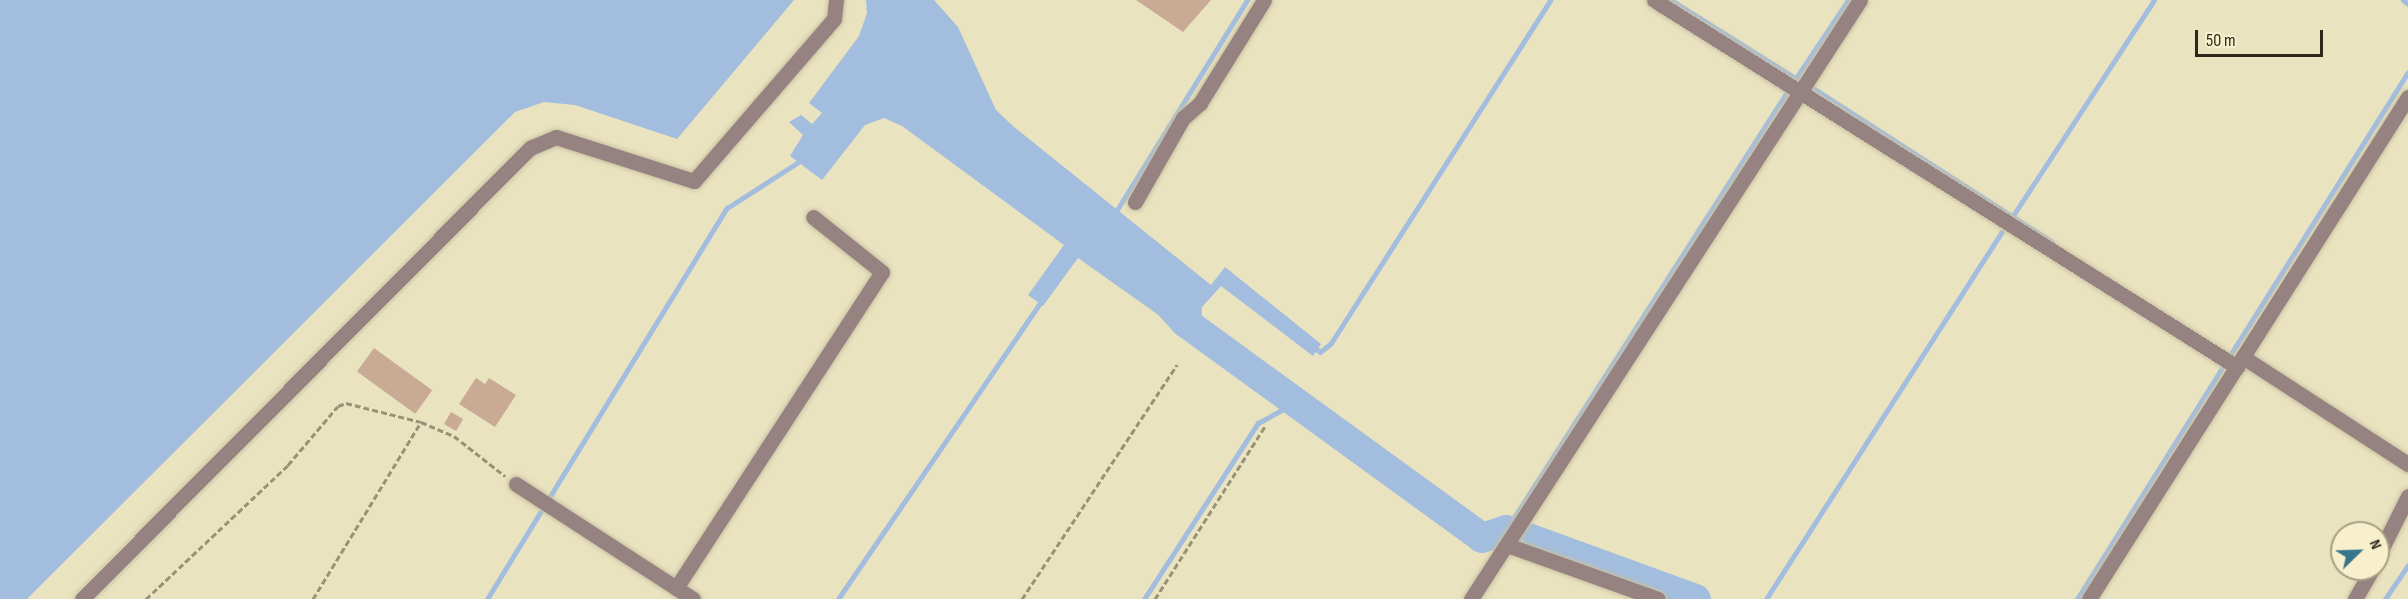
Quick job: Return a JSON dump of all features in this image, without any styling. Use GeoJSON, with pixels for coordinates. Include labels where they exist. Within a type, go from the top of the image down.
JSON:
{"type":"FeatureCollection","features":[{"type":"Feature","properties":{"kind":"street"},"geometry":{"type":"LineString","coordinates":[[82,599],[530,148],[556,137],[694,181],[834,20],[836,0]]}},
{"type":"Feature","properties":{"kind":"street"},"geometry":{"type":"LineString","coordinates":[[1135,202],[1183,118],[1200,103],[1264,0]]}},
{"type":"Feature","properties":{"kind":"street"},"geometry":{"type":"LineString","coordinates":[[1654,0],[1799,94],[2232,362],[2408,464]]}},
{"type":"Feature","properties":{"kind":"street"},"geometry":{"type":"LineString","coordinates":[[1471,599],[1860,0]]}},
{"type":"Feature","properties":{"kind":"street"},"geometry":{"type":"LineString","coordinates":[[2088,599],[2232,362],[2408,97]]}},
{"type":"Feature","properties":{"kind":"street"},"geometry":{"type":"LineString","coordinates":[[675,588],[882,272],[813,217]]}},
{"type":"Feature","properties":{"kind":"street"},"geometry":{"type":"LineString","coordinates":[[516,484],[693,599]]}},
{"type":"Feature","properties":{"kind":"street"},"geometry":{"type":"LineString","coordinates":[[2390,532],[2408,496]]}},
{"type":"Feature","properties":{"kind":"street"},"geometry":{"type":"LineString","coordinates":[[1512,538],[1658,599]]}},
{"type":"Feature","properties":{"kind":"street"},"geometry":{"type":"LineString","coordinates":[[2355,599],[2365,581]]}},
{"type":"Feature","properties":{"kind":"path"},"geometry":{"type":"LineString","coordinates":[[1022,599],[1177,365]]}},
{"type":"Feature","properties":{"kind":"path"},"geometry":{"type":"LineString","coordinates":[[146,599],[288,465],[338,406],[346,403],[422,422],[454,436],[516,484]]}},
{"type":"Feature","properties":{"kind":"path"},"geometry":{"type":"LineString","coordinates":[[313,599],[422,422]]}},
{"type":"Feature","properties":{"kind":"path"},"geometry":{"type":"LineString","coordinates":[[1155,599],[1266,425]]}},
{"type":"Feature","properties":{"kind":"water"},"geometry":{"type":"Polygon","coordinates":[[[0,0],[794,0],[677,139],[575,105],[544,102],[515,112],[27,599],[0,599],[0,0]]]}},
{"type":"Feature","properties":{"kind":"water"},"geometry":{"type":"Polygon","coordinates":[[[866,0],[934,0],[958,27],[996,110],[1014,127],[1211,285],[1225,267],[1321,344],[1313,356],[1221,286],[1202,307],[1201,324],[1191,338],[1078,258],[1043,306],[1028,295],[1064,245],[902,126],[884,118],[865,125],[822,180],[790,156],[803,135],[789,122],[801,115],[812,124],[822,113],[809,103],[859,36],[867,13],[866,0]]]}},
{"type":"Feature","properties":{"kind":"building"},"geometry":{"type":"Polygon","coordinates":[[[1136,0],[1211,0],[1183,32],[1136,0]]]}},
{"type":"Feature","properties":{"kind":"building"},"geometry":{"type":"Polygon","coordinates":[[[374,348],[432,390],[415,414],[357,371],[374,348]]]}},
{"type":"Feature","properties":{"kind":"building"},"geometry":{"type":"Polygon","coordinates":[[[476,378],[485,384],[489,378],[516,395],[495,427],[459,404],[476,378]]]}},
{"type":"Feature","properties":{"kind":"building"},"geometry":{"type":"Polygon","coordinates":[[[451,412],[463,419],[456,431],[444,424],[451,412]]]}},
{"type":"Feature","properties":{"kind":"waterway"},"geometry":{"type":"LineString","coordinates":[[1115,213],[1247,0]]}},
{"type":"Feature","properties":{"kind":"waterway"},"geometry":{"type":"LineString","coordinates":[[1313,346],[1320,352],[1331,343],[1550,0]]}},
{"type":"Feature","properties":{"kind":"waterway"},"geometry":{"type":"LineString","coordinates":[[1671,0],[1798,80]]}},
{"type":"Feature","properties":{"kind":"waterway"},"geometry":{"type":"LineString","coordinates":[[1794,81],[1848,0]]}},
{"type":"Feature","properties":{"kind":"waterway"},"geometry":{"type":"LineString","coordinates":[[2012,217],[2154,0]]}},
{"type":"Feature","properties":{"kind":"waterway"},"geometry":{"type":"LineString","coordinates":[[2403,0],[2408,4]]}},
{"type":"Feature","properties":{"kind":"waterway"},"geometry":{"type":"LineString","coordinates":[[2077,599],[2408,72]]}},
{"type":"Feature","properties":{"kind":"waterway"},"geometry":{"type":"LineString","coordinates":[[1813,88],[2052,242]]}},
{"type":"Feature","properties":{"kind":"waterway"},"geometry":{"type":"LineString","coordinates":[[1506,530],[1787,92]]}},
{"type":"Feature","properties":{"kind":"waterway"},"geometry":{"type":"LineString","coordinates":[[487,599],[727,208],[803,159]]}},
{"type":"Feature","properties":{"kind":"waterway"},"geometry":{"type":"LineString","coordinates":[[1766,599],[2002,232]]}},
{"type":"Feature","properties":{"kind":"waterway"},"geometry":{"type":"LineString","coordinates":[[838,599],[1043,299]]}},
{"type":"Feature","properties":{"kind":"waterway"},"geometry":{"type":"LineString","coordinates":[[1166,301],[1185,322],[1482,538],[1506,530],[1696,599]]}},
{"type":"Feature","properties":{"kind":"waterway"},"geometry":{"type":"LineString","coordinates":[[1144,599],[1258,423],[1296,402]]}},
{"type":"Feature","properties":{"kind":"waterway"},"geometry":{"type":"LineString","coordinates":[[2385,599],[2408,565]]}}]}
